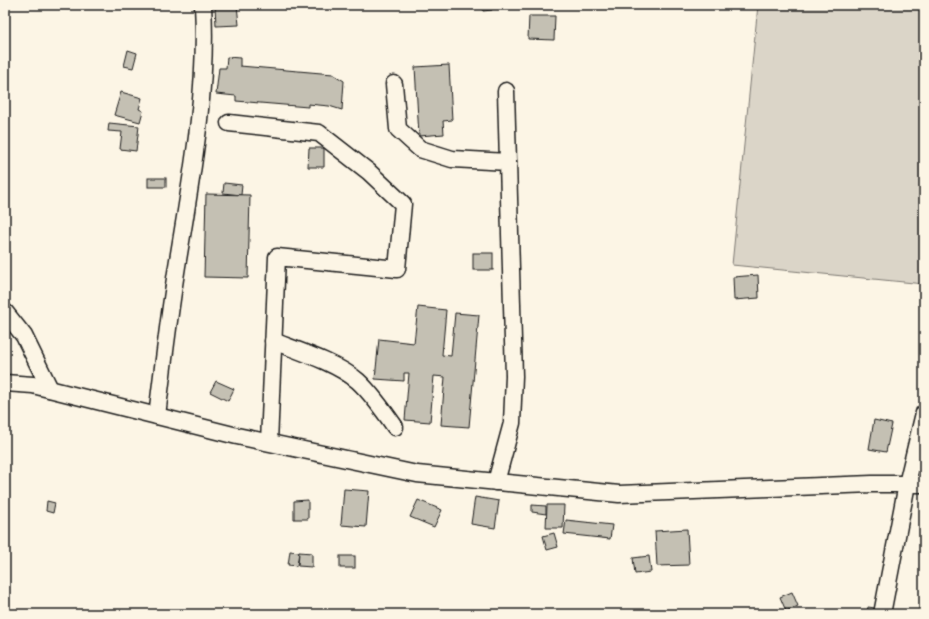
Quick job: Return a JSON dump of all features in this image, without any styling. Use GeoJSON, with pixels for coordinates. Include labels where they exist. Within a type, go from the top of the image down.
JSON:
{"type":"FeatureCollection","features":[{"type":"Feature","properties":{"kind":"street"},"geometry":{"type":"LineString","coordinates":[[157,416],[173,288],[198,134],[206,46],[203,5]]}},
{"type":"Feature","properties":{"kind":"street"},"geometry":{"type":"LineString","coordinates":[[394,84],[398,129],[420,150],[452,159],[508,162]]}},
{"type":"Feature","properties":{"kind":"street"},"geometry":{"type":"LineString","coordinates":[[496,482],[512,423],[514,376],[506,91]]}},
{"type":"Feature","properties":{"kind":"street"},"geometry":{"type":"LineString","coordinates":[[229,123],[319,133],[369,172],[403,204],[397,269],[277,257],[269,442]]}},
{"type":"Feature","properties":{"kind":"street"},"geometry":{"type":"LineString","coordinates":[[5,312],[24,336],[50,389]]}},
{"type":"Feature","properties":{"kind":"street"},"geometry":{"type":"LineString","coordinates":[[273,341],[320,359],[357,381],[378,404],[395,427]]}},
{"type":"Feature","properties":{"kind":"street"},"geometry":{"type":"LineString","coordinates":[[5,383],[33,385],[269,442],[417,474],[619,494],[872,484],[924,484]]}},
{"type":"Feature","properties":{"kind":"street"},"geometry":{"type":"LineString","coordinates":[[882,614],[907,484],[924,413]]}},
{"type":"Feature","properties":{"kind":"shaded area"},"geometry":{"type":"Polygon","coordinates":[[[758,5],[883,5],[924,9],[924,284],[732,265],[758,5]]]}},
{"type":"Feature","properties":{"kind":"building"},"geometry":{"type":"Polygon","coordinates":[[[215,5],[237,5],[239,25],[216,26],[215,5]]]}},
{"type":"Feature","properties":{"kind":"building"},"geometry":{"type":"Polygon","coordinates":[[[482,5],[492,5],[492,10],[483,11],[482,5]]]}},
{"type":"Feature","properties":{"kind":"building"},"geometry":{"type":"Polygon","coordinates":[[[529,16],[555,16],[554,40],[528,39],[529,16]]]}},
{"type":"Feature","properties":{"kind":"building"},"geometry":{"type":"Polygon","coordinates":[[[128,50],[137,53],[133,68],[124,66],[128,50]]]}},
{"type":"Feature","properties":{"kind":"building"},"geometry":{"type":"Polygon","coordinates":[[[227,57],[240,58],[240,66],[333,74],[344,81],[342,110],[329,106],[308,104],[308,107],[236,101],[236,96],[216,94],[219,68],[226,68],[227,57]]]}},
{"type":"Feature","properties":{"kind":"building"},"geometry":{"type":"Polygon","coordinates":[[[449,65],[452,120],[443,121],[444,134],[419,136],[415,67],[449,65]]]}},
{"type":"Feature","properties":{"kind":"building"},"geometry":{"type":"Polygon","coordinates":[[[121,92],[142,98],[139,109],[143,111],[140,122],[114,115],[121,92]]]}},
{"type":"Feature","properties":{"kind":"building"},"geometry":{"type":"Polygon","coordinates":[[[109,123],[139,126],[136,151],[120,149],[122,132],[108,131],[109,123]]]}},
{"type":"Feature","properties":{"kind":"building"},"geometry":{"type":"Polygon","coordinates":[[[309,148],[324,148],[324,167],[308,167],[309,148]]]}},
{"type":"Feature","properties":{"kind":"building"},"geometry":{"type":"Polygon","coordinates":[[[148,178],[166,178],[166,187],[148,187],[148,178]]]}},
{"type":"Feature","properties":{"kind":"building"},"geometry":{"type":"Polygon","coordinates":[[[224,183],[242,185],[241,195],[223,193],[224,183]]]}},
{"type":"Feature","properties":{"kind":"building"},"geometry":{"type":"Polygon","coordinates":[[[206,194],[250,195],[248,278],[204,277],[206,194]]]}},
{"type":"Feature","properties":{"kind":"building"},"geometry":{"type":"Polygon","coordinates":[[[473,253],[493,253],[493,270],[473,270],[473,253]]]}},
{"type":"Feature","properties":{"kind":"building"},"geometry":{"type":"Polygon","coordinates":[[[758,275],[759,298],[734,300],[733,277],[758,275]]]}},
{"type":"Feature","properties":{"kind":"building"},"geometry":{"type":"Polygon","coordinates":[[[418,307],[446,310],[442,355],[451,356],[455,313],[479,315],[469,427],[441,425],[445,377],[434,376],[430,422],[405,420],[409,373],[404,373],[404,381],[375,379],[379,339],[414,343],[418,307]]]}},
{"type":"Feature","properties":{"kind":"building"},"geometry":{"type":"Polygon","coordinates":[[[216,381],[234,389],[228,401],[210,392],[216,381]]]}},
{"type":"Feature","properties":{"kind":"building"},"geometry":{"type":"Polygon","coordinates":[[[874,420],[892,424],[886,452],[869,449],[874,420]]]}},
{"type":"Feature","properties":{"kind":"building"},"geometry":{"type":"Polygon","coordinates":[[[344,489],[369,491],[366,527],[341,525],[344,489]]]}},
{"type":"Feature","properties":{"kind":"building"},"geometry":{"type":"Polygon","coordinates":[[[475,497],[499,501],[495,528],[471,524],[475,497]]]}},
{"type":"Feature","properties":{"kind":"building"},"geometry":{"type":"Polygon","coordinates":[[[308,500],[308,519],[294,519],[294,501],[308,500]]]}},
{"type":"Feature","properties":{"kind":"building"},"geometry":{"type":"Polygon","coordinates":[[[418,500],[442,510],[434,527],[410,517],[418,500]]]}},
{"type":"Feature","properties":{"kind":"building"},"geometry":{"type":"Polygon","coordinates":[[[47,501],[55,503],[53,513],[46,511],[47,501]]]}},
{"type":"Feature","properties":{"kind":"building"},"geometry":{"type":"Polygon","coordinates":[[[532,505],[546,506],[546,514],[532,512],[532,505]]]}},
{"type":"Feature","properties":{"kind":"building"},"geometry":{"type":"Polygon","coordinates":[[[547,505],[564,505],[563,528],[546,528],[547,505]]]}},
{"type":"Feature","properties":{"kind":"building"},"geometry":{"type":"Polygon","coordinates":[[[566,520],[612,525],[610,539],[564,534],[566,520]]]}},
{"type":"Feature","properties":{"kind":"building"},"geometry":{"type":"Polygon","coordinates":[[[687,529],[689,565],[657,566],[655,531],[687,529]]]}},
{"type":"Feature","properties":{"kind":"building"},"geometry":{"type":"Polygon","coordinates":[[[554,533],[558,547],[547,550],[543,536],[554,533]]]}},
{"type":"Feature","properties":{"kind":"building"},"geometry":{"type":"Polygon","coordinates":[[[290,551],[299,552],[297,566],[288,565],[290,551]]]}},
{"type":"Feature","properties":{"kind":"building"},"geometry":{"type":"Polygon","coordinates":[[[299,552],[312,553],[312,567],[298,566],[299,552]]]}},
{"type":"Feature","properties":{"kind":"building"},"geometry":{"type":"Polygon","coordinates":[[[340,556],[355,556],[355,568],[340,568],[340,556]]]}},
{"type":"Feature","properties":{"kind":"building"},"geometry":{"type":"Polygon","coordinates":[[[649,556],[651,572],[635,574],[633,558],[649,556]]]}},
{"type":"Feature","properties":{"kind":"building"},"geometry":{"type":"Polygon","coordinates":[[[792,592],[798,606],[786,611],[780,597],[792,592]]]}},
{"type":"Feature","properties":{"kind":"building"},"geometry":{"type":"Polygon","coordinates":[[[868,607],[881,609],[880,614],[867,614],[868,607]]]}}]}
